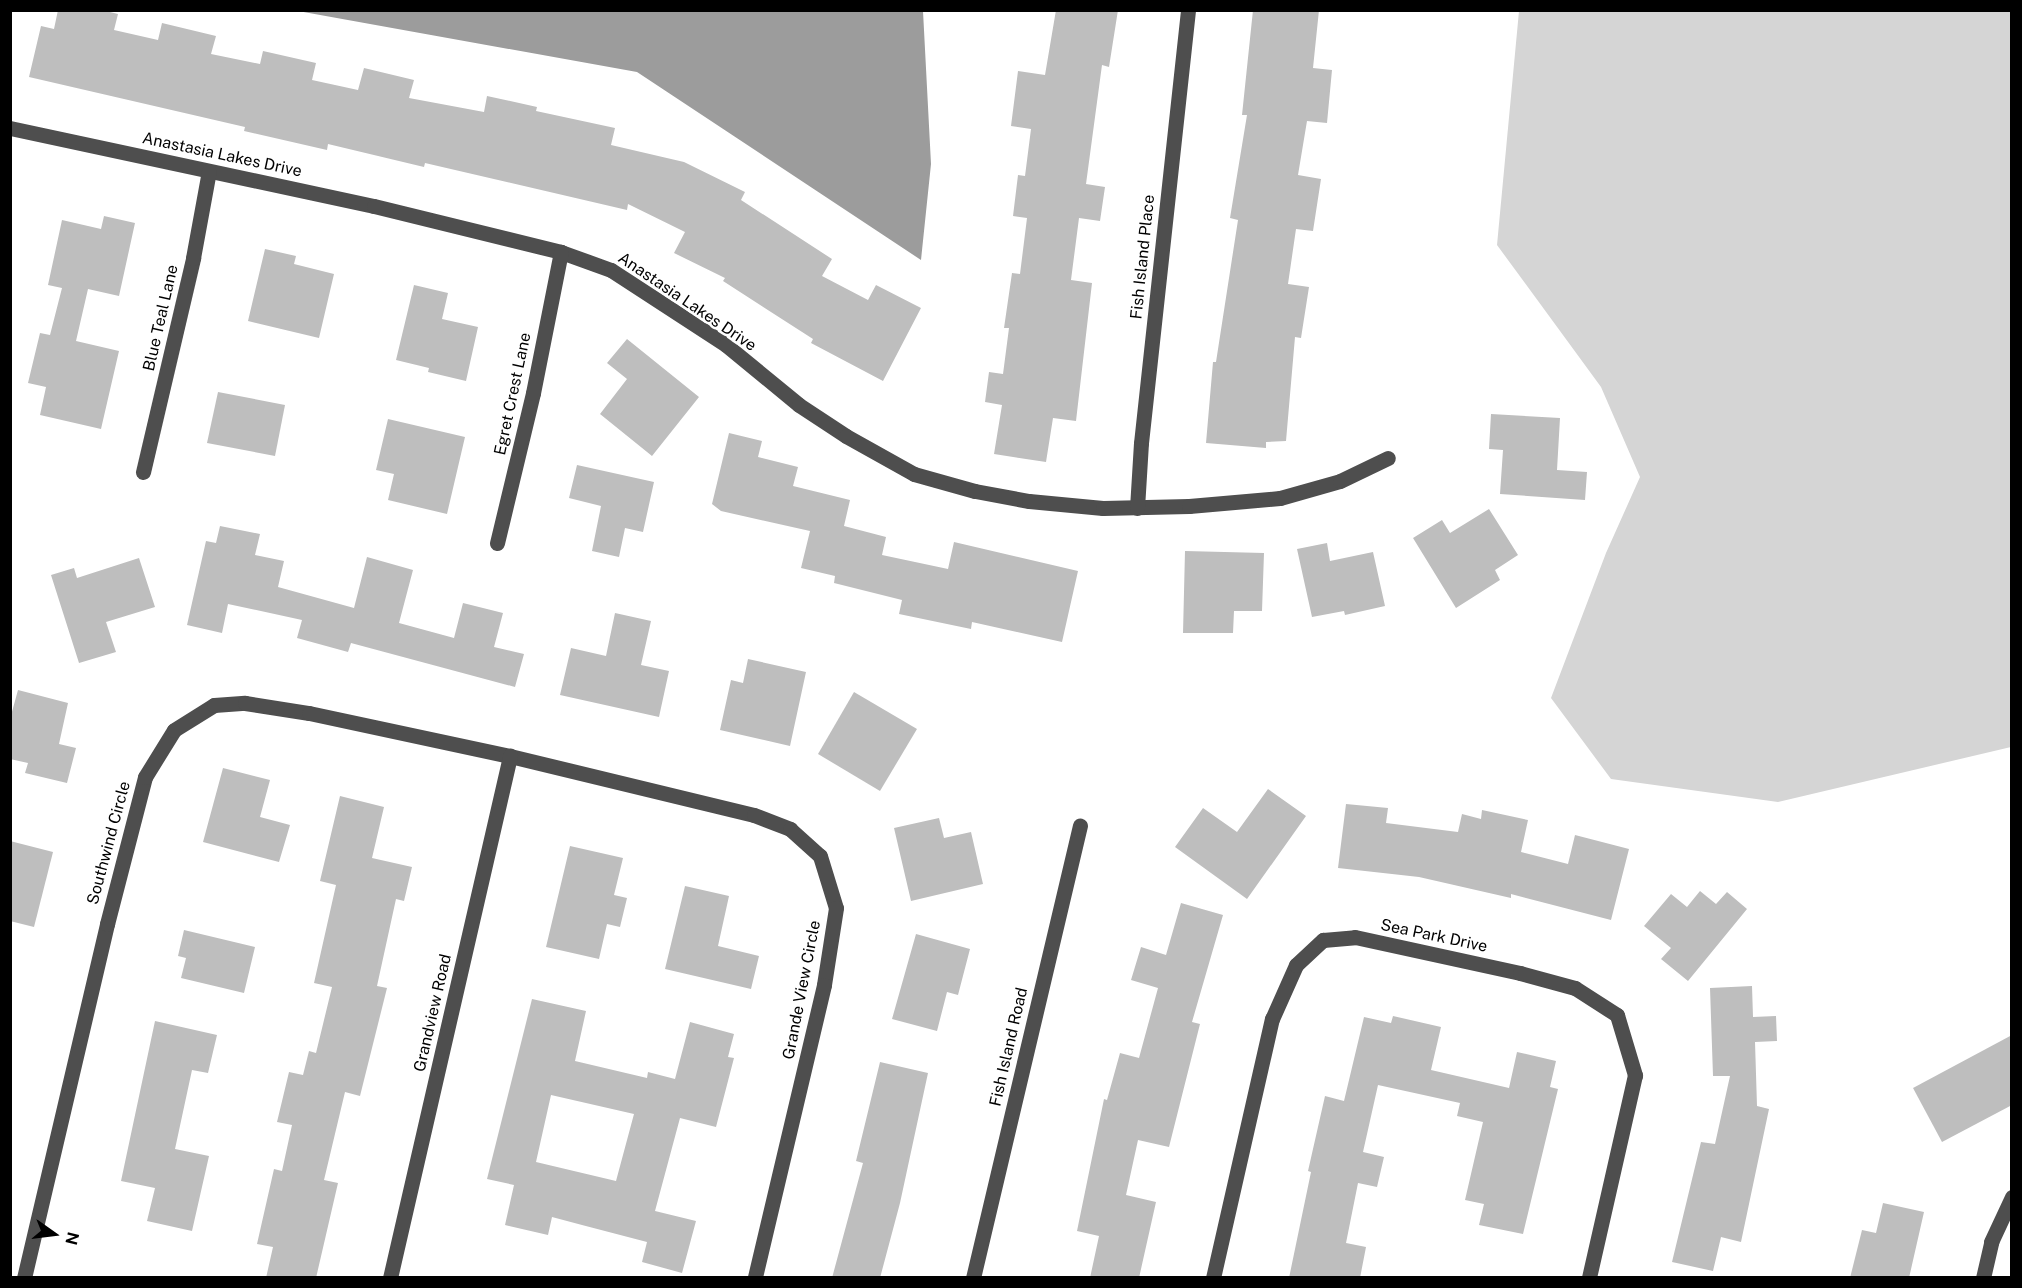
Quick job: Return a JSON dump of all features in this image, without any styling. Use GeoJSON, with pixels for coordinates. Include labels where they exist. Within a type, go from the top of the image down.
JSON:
{"type":"FeatureCollection","features":[{"type":"Feature","properties":{"kind":"street","name":"Fish Island Place"},"geometry":{"type":"LineString","coordinates":[[1137,508],[1141,443],[1188,10]]}},
{"type":"Feature","properties":{"kind":"street","name":"Anastasia Lakes Drive"},"geometry":{"type":"LineString","coordinates":[[10,128],[374,206],[561,252],[611,270],[726,345],[799,405],[846,436],[914,474],[975,491],[1029,501],[1103,508],[1189,507],[1280,498],[1340,481],[1388,458]]}},
{"type":"Feature","properties":{"kind":"street","name":"Blue Teal Lane"},"geometry":{"type":"LineString","coordinates":[[143,472],[191,269],[209,171]]}},
{"type":"Feature","properties":{"kind":"street","name":"Egret Crest Lane"},"geometry":{"type":"LineString","coordinates":[[497,543],[532,393],[561,252]]}},
{"type":"Feature","properties":{"kind":"street","name":"Southwind Circle"},"geometry":{"type":"LineString","coordinates":[[24,1278],[106,924],[145,777],[174,730],[214,705],[245,703],[309,713],[510,756]]}},
{"type":"Feature","properties":{"kind":"street","name":"Grandview Road"},"geometry":{"type":"LineString","coordinates":[[390,1278],[510,756]]}},
{"type":"Feature","properties":{"kind":"street","name":"Grande View Circle"},"geometry":{"type":"LineString","coordinates":[[510,756],[754,815],[790,829],[820,856],[836,908],[824,985],[755,1278]]}},
{"type":"Feature","properties":{"kind":"street","name":"Fish Island Road"},"geometry":{"type":"LineString","coordinates":[[974,1278],[1080,825]]}},
{"type":"Feature","properties":{"kind":"street","name":"Sea Park Drive"},"geometry":{"type":"LineString","coordinates":[[1213,1278],[1272,1019],[1296,965],[1323,940],[1355,937],[1520,973],[1575,988],[1617,1015],[1635,1075],[1589,1278]]}},
{"type":"Feature","properties":{"kind":"street"},"geometry":{"type":"LineString","coordinates":[[1983,1278],[1991,1242],[2012,1197]]}},
{"type":"Feature","properties":{"kind":"shaded area"},"geometry":{"type":"Polygon","coordinates":[[[298,11],[923,11],[931,164],[921,260],[637,72],[298,11]]]}},
{"type":"Feature","properties":{"kind":"shaded area"},"geometry":{"type":"Polygon","coordinates":[[[1519,11],[2011,11],[2011,747],[1778,802],[1611,779],[1551,698],[1606,553],[1640,477],[1601,387],[1497,245],[1519,11]]]}},
{"type":"Feature","properties":{"kind":"building"},"geometry":{"type":"Polygon","coordinates":[[[58,10],[102,10],[118,14],[114,30],[158,40],[162,23],[216,36],[211,54],[260,64],[263,51],[316,63],[312,80],[358,90],[364,68],[414,80],[409,98],[484,112],[487,96],[537,107],[536,111],[615,128],[611,145],[684,162],[745,192],[741,200],[832,259],[822,276],[868,300],[876,285],[921,308],[883,381],[811,343],[813,339],[723,281],[725,278],[674,253],[685,232],[628,204],[627,210],[425,163],[424,167],[328,144],[327,150],[244,131],[245,127],[29,77],[41,26],[54,29],[58,10]]]}},
{"type":"Feature","properties":{"kind":"building"},"geometry":{"type":"Polygon","coordinates":[[[1056,10],[1118,10],[1109,67],[1102,65],[1086,184],[1105,187],[1100,221],[1079,218],[1071,280],[1092,283],[1076,421],[1053,418],[1046,462],[994,454],[1002,405],[985,402],[989,372],[1003,374],[1009,328],[1004,328],[1012,273],[1020,274],[1027,218],[1013,216],[1018,175],[1025,176],[1031,129],[1011,126],[1018,71],[1045,75],[1056,10]]]}},
{"type":"Feature","properties":{"kind":"building"},"geometry":{"type":"Polygon","coordinates":[[[1253,10],[1319,10],[1313,68],[1332,70],[1327,123],[1307,121],[1298,175],[1321,179],[1313,231],[1296,229],[1288,284],[1309,287],[1301,338],[1295,337],[1286,441],[1266,442],[1266,448],[1206,443],[1213,362],[1216,362],[1238,220],[1230,218],[1247,115],[1242,115],[1253,10]]]}},
{"type":"Feature","properties":{"kind":"building"},"geometry":{"type":"Polygon","coordinates":[[[104,216],[135,223],[119,296],[88,289],[76,341],[119,351],[101,429],[40,415],[46,387],[28,383],[40,333],[50,335],[62,288],[48,285],[62,220],[101,229],[104,216]]]}},
{"type":"Feature","properties":{"kind":"building"},"geometry":{"type":"Polygon","coordinates":[[[265,249],[296,256],[294,264],[334,274],[319,338],[248,321],[265,249]]]}},
{"type":"Feature","properties":{"kind":"building"},"geometry":{"type":"Polygon","coordinates":[[[414,285],[448,293],[442,319],[478,327],[466,381],[428,372],[429,368],[396,360],[414,285]]]}},
{"type":"Feature","properties":{"kind":"building"},"geometry":{"type":"Polygon","coordinates":[[[627,339],[699,397],[652,456],[600,414],[627,379],[607,363],[627,339]]]}},
{"type":"Feature","properties":{"kind":"building"},"geometry":{"type":"Polygon","coordinates":[[[218,392],[285,405],[275,456],[207,443],[218,392]]]}},
{"type":"Feature","properties":{"kind":"building"},"geometry":{"type":"Polygon","coordinates":[[[1491,414],[1560,418],[1557,470],[1587,472],[1585,500],[1500,494],[1503,450],[1489,449],[1491,414]]]}},
{"type":"Feature","properties":{"kind":"building"},"geometry":{"type":"Polygon","coordinates":[[[388,419],[465,437],[447,514],[388,500],[394,474],[376,470],[388,419]]]}},
{"type":"Feature","properties":{"kind":"building"},"geometry":{"type":"Polygon","coordinates":[[[729,433],[762,441],[758,457],[798,467],[793,486],[850,500],[844,526],[886,537],[882,555],[948,569],[954,542],[1078,571],[1062,642],[972,622],[971,629],[899,614],[902,600],[834,583],[835,576],[801,568],[810,531],[721,511],[712,504],[729,433]]]}},
{"type":"Feature","properties":{"kind":"building"},"geometry":{"type":"Polygon","coordinates":[[[577,465],[654,482],[643,532],[625,528],[619,557],[592,551],[601,506],[569,498],[577,465]]]}},
{"type":"Feature","properties":{"kind":"building"},"geometry":{"type":"Polygon","coordinates":[[[1489,509],[1518,555],[1495,570],[1500,580],[1456,608],[1413,538],[1442,520],[1450,533],[1489,509]]]}},
{"type":"Feature","properties":{"kind":"building"},"geometry":{"type":"Polygon","coordinates":[[[220,526],[260,534],[255,555],[284,561],[278,587],[354,608],[367,557],[413,570],[399,623],[454,638],[463,603],[503,613],[494,647],[524,654],[515,687],[351,643],[348,652],[297,638],[302,620],[228,604],[222,633],[187,625],[206,541],[216,543],[220,526]]]}},
{"type":"Feature","properties":{"kind":"building"},"geometry":{"type":"Polygon","coordinates":[[[1327,543],[1330,561],[1373,552],[1385,606],[1345,615],[1344,611],[1312,617],[1297,549],[1327,543]]]}},
{"type":"Feature","properties":{"kind":"building"},"geometry":{"type":"Polygon","coordinates":[[[1185,551],[1264,553],[1262,611],[1234,611],[1233,633],[1183,633],[1185,551]]]}},
{"type":"Feature","properties":{"kind":"building"},"geometry":{"type":"Polygon","coordinates":[[[139,558],[155,607],[106,622],[116,652],[79,663],[51,575],[74,568],[77,578],[139,558]]]}},
{"type":"Feature","properties":{"kind":"building"},"geometry":{"type":"Polygon","coordinates":[[[615,613],[651,621],[641,665],[669,671],[659,717],[560,695],[571,648],[606,656],[615,613]]]}},
{"type":"Feature","properties":{"kind":"building"},"geometry":{"type":"Polygon","coordinates":[[[748,659],[806,672],[790,746],[720,730],[731,680],[743,683],[748,659]]]}},
{"type":"Feature","properties":{"kind":"building"},"geometry":{"type":"Polygon","coordinates":[[[18,690],[68,703],[59,744],[76,748],[67,783],[25,773],[28,763],[10,759],[10,719],[18,690]]]}},
{"type":"Feature","properties":{"kind":"building"},"geometry":{"type":"Polygon","coordinates":[[[854,692],[917,729],[880,791],[818,754],[854,692]]]}},
{"type":"Feature","properties":{"kind":"building"},"geometry":{"type":"Polygon","coordinates":[[[223,768],[270,780],[260,817],[290,825],[279,862],[203,842],[223,768]]]}},
{"type":"Feature","properties":{"kind":"building"},"geometry":{"type":"Polygon","coordinates":[[[1268,789],[1306,816],[1247,899],[1175,847],[1203,808],[1237,832],[1268,789]]]}},
{"type":"Feature","properties":{"kind":"building"},"geometry":{"type":"Polygon","coordinates":[[[340,796],[384,807],[372,858],[412,867],[404,901],[396,899],[377,986],[387,988],[360,1096],[345,1092],[324,1180],[338,1183],[316,1278],[266,1278],[273,1247],[257,1244],[274,1169],[282,1171],[292,1125],[277,1122],[289,1072],[303,1075],[309,1051],[316,1053],[332,987],[314,983],[336,885],[320,881],[340,796]]]}},
{"type":"Feature","properties":{"kind":"building"},"geometry":{"type":"Polygon","coordinates":[[[1346,804],[1388,808],[1386,823],[1458,832],[1462,814],[1481,819],[1482,810],[1528,820],[1521,852],[1568,864],[1575,835],[1629,849],[1611,920],[1511,894],[1511,898],[1419,877],[1338,868],[1346,804]]]}},
{"type":"Feature","properties":{"kind":"building"},"geometry":{"type":"Polygon","coordinates":[[[939,818],[944,838],[971,832],[983,884],[911,901],[894,828],[939,818]]]}},
{"type":"Feature","properties":{"kind":"building"},"geometry":{"type":"Polygon","coordinates":[[[10,841],[53,852],[34,927],[10,921],[10,841]]]}},
{"type":"Feature","properties":{"kind":"building"},"geometry":{"type":"Polygon","coordinates":[[[570,846],[623,858],[614,895],[627,898],[620,927],[607,924],[599,959],[546,947],[570,846]]]}},
{"type":"Feature","properties":{"kind":"building"},"geometry":{"type":"Polygon","coordinates":[[[685,886],[729,896],[718,946],[759,956],[751,989],[665,969],[685,886]]]}},
{"type":"Feature","properties":{"kind":"building"},"geometry":{"type":"Polygon","coordinates":[[[1700,891],[1716,904],[1727,892],[1747,909],[1688,981],[1661,959],[1671,948],[1644,926],[1671,894],[1687,907],[1700,891]]]}},
{"type":"Feature","properties":{"kind":"building"},"geometry":{"type":"Polygon","coordinates":[[[1181,903],[1223,915],[1192,1022],[1200,1024],[1169,1147],[1138,1140],[1126,1195],[1156,1202],[1139,1278],[1090,1278],[1099,1236],[1077,1231],[1104,1099],[1107,1100],[1120,1053],[1139,1058],[1158,988],[1131,980],[1141,947],[1166,955],[1181,903]]]}},
{"type":"Feature","properties":{"kind":"building"},"geometry":{"type":"Polygon","coordinates":[[[184,930],[255,947],[244,993],[181,978],[186,958],[178,956],[184,930]]]}},
{"type":"Feature","properties":{"kind":"building"},"geometry":{"type":"Polygon","coordinates":[[[916,934],[970,949],[958,995],[947,992],[937,1031],[892,1019],[916,934]]]}},
{"type":"Feature","properties":{"kind":"building"},"geometry":{"type":"Polygon","coordinates":[[[1752,986],[1753,1017],[1776,1016],[1777,1041],[1755,1042],[1757,1106],[1769,1109],[1741,1242],[1721,1237],[1713,1271],[1672,1262],[1701,1142],[1715,1144],[1730,1076],[1713,1076],[1710,988],[1752,986]]]}},
{"type":"Feature","properties":{"kind":"building"},"geometry":{"type":"Polygon","coordinates":[[[532,999],[586,1011],[575,1061],[647,1078],[648,1072],[675,1079],[690,1022],[734,1034],[728,1057],[734,1058],[716,1127],[680,1118],[655,1211],[696,1221],[682,1273],[642,1262],[647,1242],[552,1217],[548,1235],[505,1225],[514,1185],[487,1179],[532,999]],[[551,1095],[536,1162],[616,1181],[634,1114],[551,1095]]]}},
{"type":"Feature","properties":{"kind":"building"},"geometry":{"type":"Polygon","coordinates":[[[1393,1016],[1441,1027],[1431,1070],[1509,1088],[1517,1052],[1556,1061],[1550,1087],[1558,1089],[1523,1234],[1479,1225],[1484,1204],[1465,1200],[1483,1122],[1457,1116],[1460,1103],[1378,1085],[1363,1152],[1384,1157],[1377,1187],[1358,1183],[1346,1243],[1366,1247],[1360,1278],[1289,1278],[1311,1172],[1308,1171],[1325,1096],[1344,1101],[1364,1017],[1391,1023],[1393,1016]]]}},
{"type":"Feature","properties":{"kind":"building"},"geometry":{"type":"Polygon","coordinates":[[[155,1021],[217,1035],[208,1073],[192,1070],[175,1149],[209,1156],[192,1231],[147,1221],[155,1188],[121,1181],[155,1021]]]}},
{"type":"Feature","properties":{"kind":"building"},"geometry":{"type":"Polygon","coordinates":[[[2012,1035],[2012,1105],[1942,1142],[1913,1088],[2012,1035]]]}},
{"type":"Feature","properties":{"kind":"building"},"geometry":{"type":"Polygon","coordinates":[[[880,1062],[928,1073],[900,1203],[880,1278],[832,1278],[863,1163],[856,1161],[880,1062]]]}},
{"type":"Feature","properties":{"kind":"building"},"geometry":{"type":"Polygon","coordinates":[[[1883,1203],[1924,1212],[1909,1278],[1850,1278],[1862,1230],[1876,1233],[1883,1203]]]}}]}
